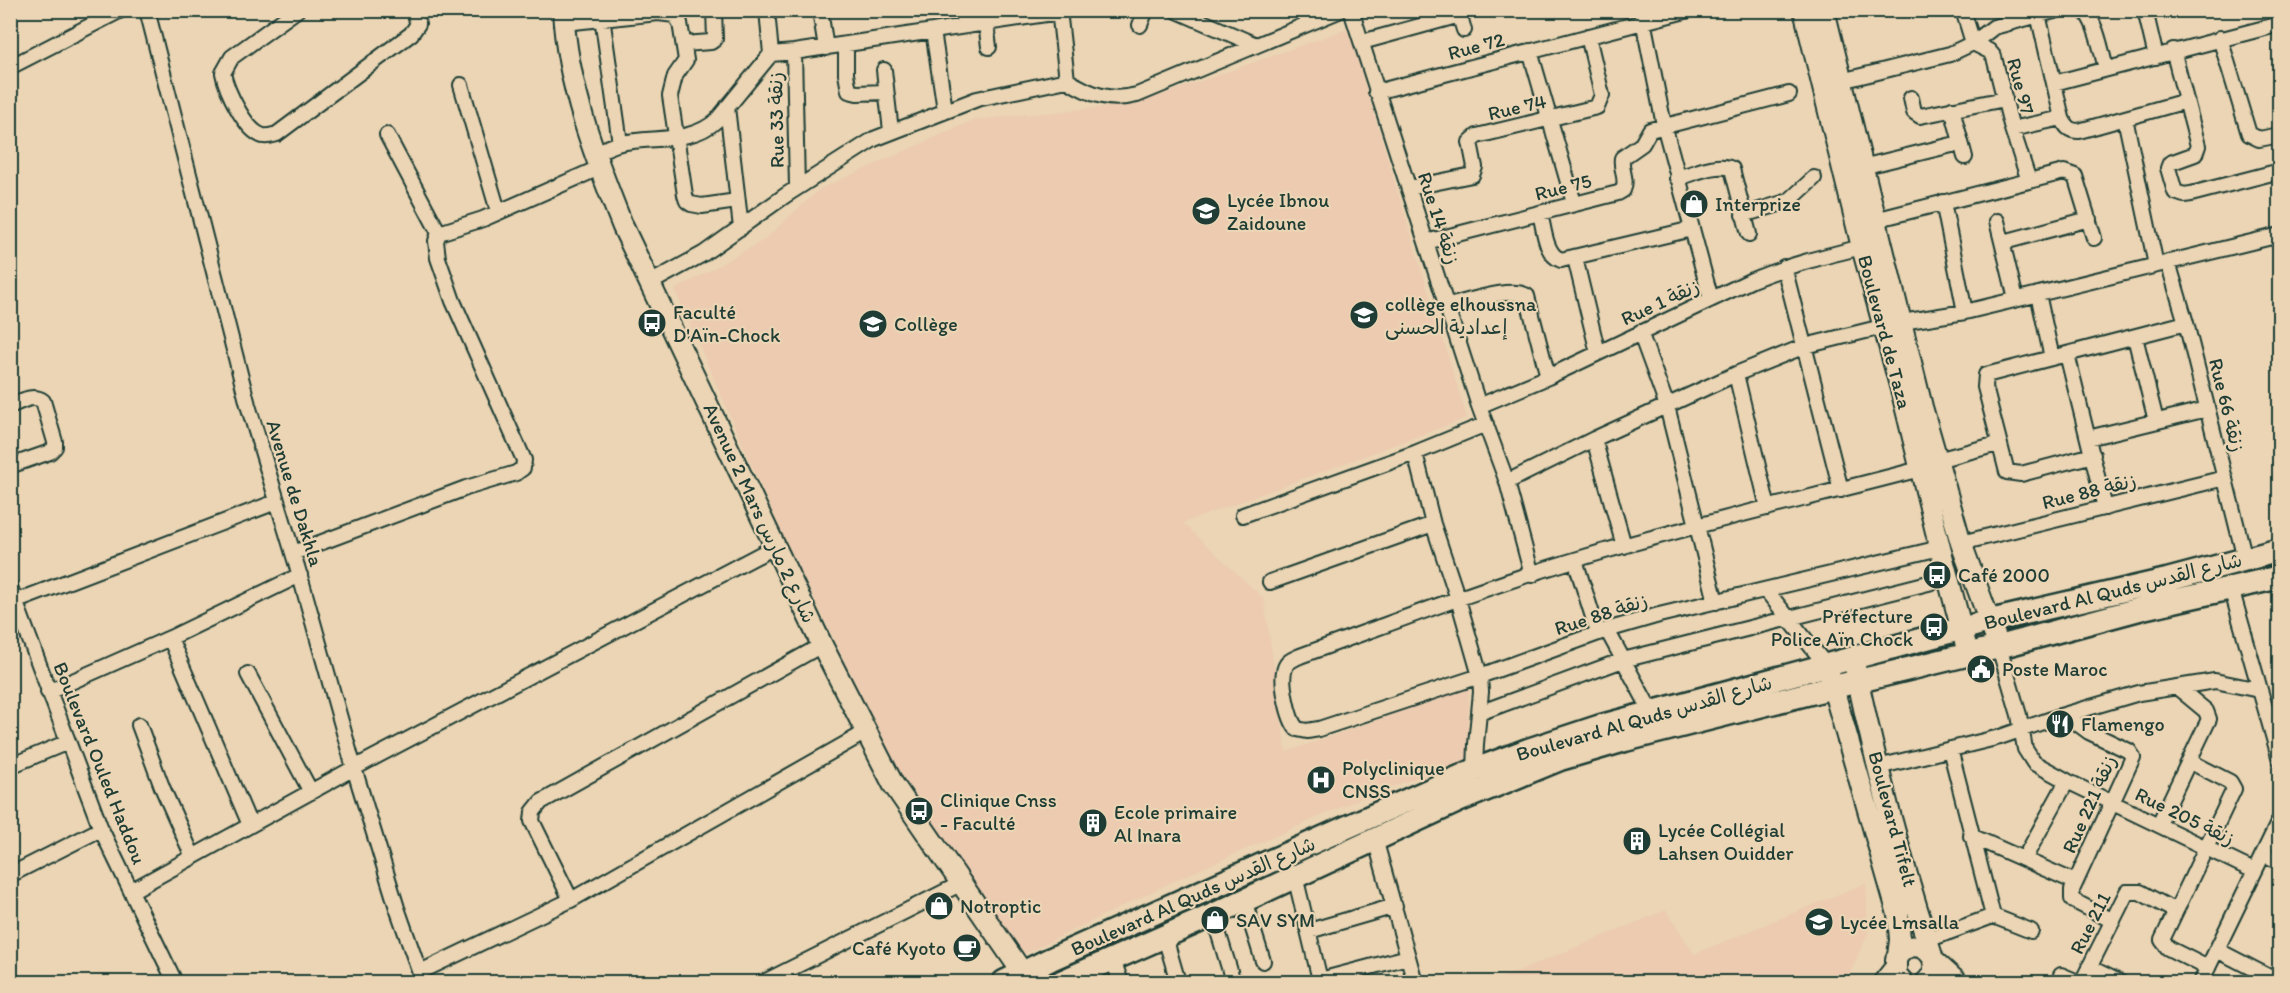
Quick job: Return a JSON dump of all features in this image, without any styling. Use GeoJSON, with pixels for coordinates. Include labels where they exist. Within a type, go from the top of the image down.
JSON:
{"type":"FeatureCollection","features":[{"type":"Feature","properties":{"kind":"main road","name":"Boulevard Al Quds شارع القدس"},"geometry":{"type":"LineString","coordinates":[[1061,982],[1166,937],[1481,790],[1560,759],[1830,676],[1852,658],[1961,628],[2167,580],[2280,550]]}},
{"type":"Feature","properties":{"kind":"main road","name":"Boulevard Al Quds شارع القدس"},"geometry":{"type":"LineString","coordinates":[[1019,979],[1475,770],[1580,732],[1652,713],[1830,676],[1857,681],[1999,647],[2147,607],[2280,577]]}},
{"type":"Feature","properties":{"kind":"street"},"geometry":{"type":"LineString","coordinates":[[10,67],[121,10]]}},
{"type":"Feature","properties":{"kind":"street","name":"Avenue de Dakhla"},"geometry":{"type":"LineString","coordinates":[[147,10],[227,326],[276,502],[300,575],[354,768],[397,908],[422,977]]}},
{"type":"Feature","properties":{"kind":"street"},"geometry":{"type":"LineString","coordinates":[[297,10],[232,57],[223,73],[236,105],[256,133],[263,136],[277,134],[411,34],[418,21],[413,10]]}},
{"type":"Feature","properties":{"kind":"street"},"geometry":{"type":"LineString","coordinates":[[684,44],[704,43],[715,39],[714,10]]}},
{"type":"Feature","properties":{"kind":"street"},"geometry":{"type":"LineString","coordinates":[[293,553],[466,488],[516,473],[524,468],[524,460],[453,301],[438,258],[436,241],[440,233],[483,219],[597,161],[620,143],[676,137],[708,129],[771,54],[767,10]]}},
{"type":"Feature","properties":{"kind":"street"},"geometry":{"type":"LineString","coordinates":[[820,10],[826,48]]}},
{"type":"Feature","properties":{"kind":"street"},"geometry":{"type":"LineString","coordinates":[[962,10],[964,26]]}},
{"type":"Feature","properties":{"kind":"street"},"geometry":{"type":"LineString","coordinates":[[1140,25],[1146,10]]}},
{"type":"Feature","properties":{"kind":"street"},"geometry":{"type":"LineString","coordinates":[[1174,10],[1203,16],[1256,45]]}},
{"type":"Feature","properties":{"kind":"street"},"geometry":{"type":"LineString","coordinates":[[650,283],[703,254],[797,187],[874,139],[891,131],[976,99],[1067,80],[1096,95],[1121,99],[1137,95],[1341,10]]}},
{"type":"Feature","properties":{"kind":"street","name":"Rue 14 زنقة"},"geometry":{"type":"LineString","coordinates":[[1351,10],[1479,406],[1507,482],[1532,574]]}},
{"type":"Feature","properties":{"kind":"street","name":"Rue 72"},"geometry":{"type":"LineString","coordinates":[[1376,92],[1588,36],[1642,16],[1689,10]]}},
{"type":"Feature","properties":{"kind":"street","name":"Boulevard de Taza"},"geometry":{"type":"LineString","coordinates":[[1804,10],[1862,247],[1893,324],[1922,407],[1940,548],[1968,653]]}},
{"type":"Feature","properties":{"kind":"street","name":"Boulevard de Taza"},"geometry":{"type":"LineString","coordinates":[[1824,10],[1882,243],[1893,324]]}},
{"type":"Feature","properties":{"kind":"street"},"geometry":{"type":"LineString","coordinates":[[1964,10],[1973,43]]}},
{"type":"Feature","properties":{"kind":"street"},"geometry":{"type":"LineString","coordinates":[[1822,86],[1950,54],[1973,43],[1994,27],[2038,13],[2058,10]]}},
{"type":"Feature","properties":{"kind":"street"},"geometry":{"type":"LineString","coordinates":[[2083,10],[2092,22],[2106,69]]}},
{"type":"Feature","properties":{"kind":"street"},"geometry":{"type":"LineString","coordinates":[[2145,10],[2156,57]]}},
{"type":"Feature","properties":{"kind":"street"},"geometry":{"type":"LineString","coordinates":[[771,54],[826,48],[1059,11],[1067,80]]}},
{"type":"Feature","properties":{"kind":"street"},"geometry":{"type":"LineString","coordinates":[[563,17],[658,12],[669,13],[678,18],[686,60],[675,76],[670,96],[687,201],[702,206],[737,201]]}},
{"type":"Feature","properties":{"kind":"street"},"geometry":{"type":"LineString","coordinates":[[1362,42],[1459,13],[1464,30]]}},
{"type":"Feature","properties":{"kind":"street"},"geometry":{"type":"LineString","coordinates":[[2038,13],[2061,118],[2066,127],[2079,131],[2186,101]]}},
{"type":"Feature","properties":{"kind":"street"},"geometry":{"type":"LineString","coordinates":[[602,15],[620,143]]}},
{"type":"Feature","properties":{"kind":"street"},"geometry":{"type":"LineString","coordinates":[[1642,16],[1677,178],[1712,299]]}},
{"type":"Feature","properties":{"kind":"street","name":"Avenue 2 Mars شارع 2 مارس"},"geometry":{"type":"LineString","coordinates":[[563,17],[576,91],[597,161],[623,227],[822,645],[893,784],[960,884],[1019,979]]}},
{"type":"Feature","properties":{"kind":"street"},"geometry":{"type":"LineString","coordinates":[[986,23],[989,47]]}},
{"type":"Feature","properties":{"kind":"street"},"geometry":{"type":"LineString","coordinates":[[2054,83],[2220,38],[2279,29]]}},
{"type":"Feature","properties":{"kind":"street"},"geometry":{"type":"LineString","coordinates":[[933,31],[945,110]]}},
{"type":"Feature","properties":{"kind":"street","name":"Rue 74"},"geometry":{"type":"LineString","coordinates":[[1409,188],[1472,175],[1474,167],[1470,142],[1477,136],[1597,107],[1602,100],[1588,36]]}},
{"type":"Feature","properties":{"kind":"street"},"geometry":{"type":"LineString","coordinates":[[2220,38],[2249,134],[2259,139],[2280,135]]}},
{"type":"Feature","properties":{"kind":"street","name":"Rue 97"},"geometry":{"type":"LineString","coordinates":[[1973,43],[1992,54],[2029,181]]}},
{"type":"Feature","properties":{"kind":"street"},"geometry":{"type":"LineString","coordinates":[[846,45],[846,74],[849,91],[886,92]]}},
{"type":"Feature","properties":{"kind":"street"},"geometry":{"type":"LineString","coordinates":[[2173,50],[2199,146],[2195,154],[2171,161],[2168,165],[2175,192],[2184,195],[2191,194],[2280,171]]}},
{"type":"Feature","properties":{"kind":"street"},"geometry":{"type":"LineString","coordinates":[[1530,51],[1574,203]]}},
{"type":"Feature","properties":{"kind":"street","name":"Rue 33 زنقة"},"geometry":{"type":"LineString","coordinates":[[794,52],[797,187]]}},
{"type":"Feature","properties":{"kind":"street"},"geometry":{"type":"LineString","coordinates":[[884,70],[891,131]]}},
{"type":"Feature","properties":{"kind":"street"},"geometry":{"type":"LineString","coordinates":[[461,85],[498,211]]}},
{"type":"Feature","properties":{"kind":"street"},"geometry":{"type":"LineString","coordinates":[[1664,125],[1789,94]]}},
{"type":"Feature","properties":{"kind":"street"},"geometry":{"type":"LineString","coordinates":[[1911,98],[1914,112],[1920,116],[2005,99]]}},
{"type":"Feature","properties":{"kind":"street"},"geometry":{"type":"LineString","coordinates":[[727,107],[741,228]]}},
{"type":"Feature","properties":{"kind":"street"},"geometry":{"type":"LineString","coordinates":[[1952,109],[1965,158]]}},
{"type":"Feature","properties":{"kind":"street"},"geometry":{"type":"LineString","coordinates":[[2012,129],[2061,118]]}},
{"type":"Feature","properties":{"kind":"street","name":"Rue 66 زنقة"},"geometry":{"type":"LineString","coordinates":[[2124,118],[2162,264],[2186,323],[2245,559]]}},
{"type":"Feature","properties":{"kind":"street","name":"Rue 75"},"geometry":{"type":"LineString","coordinates":[[1426,242],[1618,193],[1623,190],[1625,182],[1621,164],[1623,156],[1642,144],[1650,130],[1664,125]]}},
{"type":"Feature","properties":{"kind":"street"},"geometry":{"type":"LineString","coordinates":[[387,135],[440,233]]}},
{"type":"Feature","properties":{"kind":"street"},"geometry":{"type":"LineString","coordinates":[[1862,167],[1960,143]]}},
{"type":"Feature","properties":{"kind":"street"},"geometry":{"type":"LineString","coordinates":[[1677,178],[1718,167],[1729,168],[1733,172],[1749,234]]}},
{"type":"Feature","properties":{"kind":"street"},"geometry":{"type":"LineString","coordinates":[[1875,220],[2064,172],[2073,174],[2078,183],[2094,238]]}},
{"type":"Feature","properties":{"kind":"street"},"geometry":{"type":"LineString","coordinates":[[1743,215],[1789,201],[1814,178]]}},
{"type":"Feature","properties":{"kind":"street"},"geometry":{"type":"LineString","coordinates":[[1943,202],[1965,312]]}},
{"type":"Feature","properties":{"kind":"street"},"geometry":{"type":"LineString","coordinates":[[1540,213],[1553,257],[1566,261],[1692,229]]}},
{"type":"Feature","properties":{"kind":"street"},"geometry":{"type":"LineString","coordinates":[[2004,242],[2089,219]]}},
{"type":"Feature","properties":{"kind":"street"},"geometry":{"type":"LineString","coordinates":[[1997,222],[2004,242],[2016,299]]}},
{"type":"Feature","properties":{"kind":"street"},"geometry":{"type":"LineString","coordinates":[[1507,482],[1736,374],[1805,346],[1893,324],[1965,312],[2280,235]]}},
{"type":"Feature","properties":{"kind":"street","name":"Rue 1 زنقة"},"geometry":{"type":"LineString","coordinates":[[1479,406],[1548,377],[1640,332],[1784,267],[1882,243]]}},
{"type":"Feature","properties":{"kind":"street"},"geometry":{"type":"LineString","coordinates":[[1575,258],[1598,352]]}},
{"type":"Feature","properties":{"kind":"street"},"geometry":{"type":"LineString","coordinates":[[1784,267],[1791,302],[1805,346],[1841,490]]}},
{"type":"Feature","properties":{"kind":"street"},"geometry":{"type":"LineString","coordinates":[[1448,306],[1503,293],[1517,292],[1527,296],[1548,377]]}},
{"type":"Feature","properties":{"kind":"street"},"geometry":{"type":"LineString","coordinates":[[2038,294],[2052,358]]}},
{"type":"Feature","properties":{"kind":"street"},"geometry":{"type":"LineString","coordinates":[[2092,455],[2021,474],[2007,472],[1998,444],[1984,378],[1989,373],[2186,323]]}},
{"type":"Feature","properties":{"kind":"street"},"geometry":{"type":"LineString","coordinates":[[1640,332],[1667,406],[1716,602]]}},
{"type":"Feature","properties":{"kind":"street"},"geometry":{"type":"LineString","coordinates":[[2135,337],[2156,421]]}},
{"type":"Feature","properties":{"kind":"street"},"geometry":{"type":"LineString","coordinates":[[2067,354],[2105,508]]}},
{"type":"Feature","properties":{"kind":"street"},"geometry":{"type":"LineString","coordinates":[[1736,374],[1768,508]]}},
{"type":"Feature","properties":{"kind":"street"},"geometry":{"type":"LineString","coordinates":[[10,406],[32,397],[38,397],[43,401],[55,442],[55,447],[50,452],[10,466]]}},
{"type":"Feature","properties":{"kind":"street"},"geometry":{"type":"LineString","coordinates":[[2088,438],[2206,409]]}},
{"type":"Feature","properties":{"kind":"street"},"geometry":{"type":"LineString","coordinates":[[1243,515],[1415,453],[1486,424]]}},
{"type":"Feature","properties":{"kind":"street"},"geometry":{"type":"LineString","coordinates":[[1594,439],[1624,546]]}},
{"type":"Feature","properties":{"kind":"street"},"geometry":{"type":"LineString","coordinates":[[1458,599],[1575,560],[1697,525],[1841,490],[1998,444]]}},
{"type":"Feature","properties":{"kind":"street"},"geometry":{"type":"LineString","coordinates":[[1415,453],[1433,524],[1480,676],[1475,770]]}},
{"type":"Feature","properties":{"kind":"street","name":"Boulevard de Taza"},"geometry":{"type":"LineString","coordinates":[[1929,464],[1999,647]]}},
{"type":"Feature","properties":{"kind":"street","name":"Rue 88 زنقة"},"geometry":{"type":"LineString","coordinates":[[1961,543],[2225,478]]}},
{"type":"Feature","properties":{"kind":"street"},"geometry":{"type":"LineString","coordinates":[[16,601],[276,502]]}},
{"type":"Feature","properties":{"kind":"street"},"geometry":{"type":"LineString","coordinates":[[1270,582],[1433,524]]}},
{"type":"Feature","properties":{"kind":"street"},"geometry":{"type":"LineString","coordinates":[[131,891],[354,768],[776,546]]}},
{"type":"Feature","properties":{"kind":"street","name":"Rue 88 زنقة"},"geometry":{"type":"LineString","coordinates":[[1458,599],[1288,662],[1284,676],[1290,714],[1297,729],[1312,731],[1480,676],[1602,632],[1940,548]]}},
{"type":"Feature","properties":{"kind":"street"},"geometry":{"type":"LineString","coordinates":[[1575,560],[1602,632],[1623,660],[1652,713]]}},
{"type":"Feature","properties":{"kind":"street"},"geometry":{"type":"LineString","coordinates":[[48,692],[170,638],[300,575]]}},
{"type":"Feature","properties":{"kind":"street"},"geometry":{"type":"LineString","coordinates":[[1479,713],[1623,660],[1948,578]]}},
{"type":"Feature","properties":{"kind":"street","name":"Boulevard Ouled Haddou"},"geometry":{"type":"LineString","coordinates":[[10,587],[100,829],[175,982]]}},
{"type":"Feature","properties":{"kind":"street"},"geometry":{"type":"LineString","coordinates":[[2231,588],[2280,760]]}},
{"type":"Feature","properties":{"kind":"street"},"geometry":{"type":"LineString","coordinates":[[1766,590],[1790,619],[1830,676]]}},
{"type":"Feature","properties":{"kind":"street"},"geometry":{"type":"LineString","coordinates":[[170,638],[250,825]]}},
{"type":"Feature","properties":{"kind":"street"},"geometry":{"type":"LineString","coordinates":[[571,900],[532,821],[533,812],[541,802],[822,645]]}},
{"type":"Feature","properties":{"kind":"street","name":"Rue 205 زنقة"},"geometry":{"type":"LineString","coordinates":[[1999,647],[2024,744],[2030,758],[2042,768],[2067,781],[2254,871]]}},
{"type":"Feature","properties":{"kind":"street","name":"Boulevard Tifelt"},"geometry":{"type":"LineString","coordinates":[[1852,658],[1878,767],[1929,952]]}},
{"type":"Feature","properties":{"kind":"street"},"geometry":{"type":"LineString","coordinates":[[249,674],[311,792]]}},
{"type":"Feature","properties":{"kind":"street","name":"Boulevard Tifelt"},"geometry":{"type":"LineString","coordinates":[[1830,676],[1898,914],[1900,940],[1897,959]]}},
{"type":"Feature","properties":{"kind":"street"},"geometry":{"type":"LineString","coordinates":[[1878,767],[2022,730],[2118,698],[2215,681],[2259,690]]}},
{"type":"Feature","properties":{"kind":"street"},"geometry":{"type":"LineString","coordinates":[[2159,824],[2209,716],[2177,687]]}},
{"type":"Feature","properties":{"kind":"street","name":"Rue 221 زنقة"},"geometry":{"type":"LineString","coordinates":[[2066,715],[2089,732],[2132,754],[2132,762],[2071,895],[2074,901],[2113,921]]}},
{"type":"Feature","properties":{"kind":"street"},"geometry":{"type":"LineString","coordinates":[[139,725],[162,787],[193,857]]}},
{"type":"Feature","properties":{"kind":"street"},"geometry":{"type":"LineString","coordinates":[[422,977],[571,900],[866,732]]}},
{"type":"Feature","properties":{"kind":"street"},"geometry":{"type":"LineString","coordinates":[[10,766],[68,742]]}},
{"type":"Feature","properties":{"kind":"street"},"geometry":{"type":"LineString","coordinates":[[1950,749],[1993,916]]}},
{"type":"Feature","properties":{"kind":"street"},"geometry":{"type":"LineString","coordinates":[[2189,761],[2234,786],[2207,848],[2162,937],[2163,944],[2168,948],[2208,968]]}},
{"type":"Feature","properties":{"kind":"street"},"geometry":{"type":"LineString","coordinates":[[2024,859],[2067,781]]}},
{"type":"Feature","properties":{"kind":"street"},"geometry":{"type":"LineString","coordinates":[[2201,982],[2280,819]]}},
{"type":"Feature","properties":{"kind":"street"},"geometry":{"type":"LineString","coordinates":[[10,875],[100,829]]}},
{"type":"Feature","properties":{"kind":"street"},"geometry":{"type":"LineString","coordinates":[[1971,836],[2075,882]]}},
{"type":"Feature","properties":{"kind":"street"},"geometry":{"type":"LineString","coordinates":[[1375,839],[1415,982]]}},
{"type":"Feature","properties":{"kind":"street"},"geometry":{"type":"LineString","coordinates":[[2263,854],[2280,862]]}},
{"type":"Feature","properties":{"kind":"street"},"geometry":{"type":"LineString","coordinates":[[1295,876],[1319,981],[1408,957]]}},
{"type":"Feature","properties":{"kind":"street"},"geometry":{"type":"LineString","coordinates":[[764,982],[960,884]]}},
{"type":"Feature","properties":{"kind":"street","name":"Rue 211"},"geometry":{"type":"LineString","coordinates":[[2080,982],[2127,892],[2140,892],[2175,911]]}},
{"type":"Feature","properties":{"kind":"street"},"geometry":{"type":"LineString","coordinates":[[1244,900],[1263,961]]}},
{"type":"Feature","properties":{"kind":"street"},"geometry":{"type":"LineString","coordinates":[[1309,932],[1395,906]]}},
{"type":"Feature","properties":{"kind":"street"},"geometry":{"type":"LineString","coordinates":[[1213,915],[1230,971],[1231,980],[1228,982]]}},
{"type":"Feature","properties":{"kind":"street"},"geometry":{"type":"LineString","coordinates":[[1880,982],[1905,949],[1929,952],[1993,916]]}},
{"type":"Feature","properties":{"kind":"street"},"geometry":{"type":"LineString","coordinates":[[1993,916],[2031,932]]}},
{"type":"Feature","properties":{"kind":"street"},"geometry":{"type":"LineString","coordinates":[[1166,937],[1178,982]]}},
{"type":"Feature","properties":{"kind":"street"},"geometry":{"type":"LineString","coordinates":[[2217,950],[2279,982]]}},
{"type":"Feature","properties":{"kind":"street"},"geometry":{"type":"LineString","coordinates":[[1926,982],[1934,972],[1929,952]]}},
{"type":"Feature","properties":{"kind":"street"},"geometry":{"type":"LineString","coordinates":[[1929,952],[1957,982]]}},
{"type":"Feature","properties":{"kind":"street"},"geometry":{"type":"LineString","coordinates":[[1897,959],[1896,974],[1903,982]]}},
{"type":"Feature","properties":{"kind":"street"},"geometry":{"type":"LineString","coordinates":[[1113,960],[1120,982]]}},
{"type":"Feature","properties":{"kind":"street"},"geometry":{"type":"LineString","coordinates":[[2089,967],[2119,982]]}},
{"type":"Feature","properties":{"kind":"street"},"geometry":{"type":"LineString","coordinates":[[2061,975],[2080,982]]}},
{"type":"Feature","properties":{"kind":"shaded area"},"geometry":{"type":"Polygon","coordinates":[[[1348,29],[1467,418],[1183,523],[1264,599],[1286,752],[1469,688],[1467,759],[1359,799],[1176,880],[1020,956],[895,764],[777,523],[675,290],[764,240],[820,189],[974,120],[1136,104],[1348,29]]]}},
{"type":"Feature","properties":{"kind":"shaded area","name":"Lycée Lmsalla"},"geometry":{"type":"Polygon","coordinates":[[[1866,883],[1868,933],[1846,982],[1492,982],[1666,910],[1694,954],[1866,883]]]}},
{"type":"Feature","properties":{"kind":"place","name":"Interprize"},"geometry":{"type":"Point","coordinates":[1694,204]}},
{"type":"Feature","properties":{"kind":"place","name":"Lycée Ibnou Zaidoune"},"geometry":{"type":"Point","coordinates":[1206,211]}},
{"type":"Feature","properties":{"kind":"place","name":"collège elhoussna إعدادية الحسنى"},"geometry":{"type":"Point","coordinates":[1364,315]}},
{"type":"Feature","properties":{"kind":"place","name":"Faculté D'Aïn-Chock"},"geometry":{"type":"Point","coordinates":[652,323]}},
{"type":"Feature","properties":{"kind":"place","name":"Collège"},"geometry":{"type":"Point","coordinates":[873,324]}},
{"type":"Feature","properties":{"kind":"place","name":"Café 2000"},"geometry":{"type":"Point","coordinates":[1937,575]}},
{"type":"Feature","properties":{"kind":"place","name":"Préfecture Police Aïn Chock"},"geometry":{"type":"Point","coordinates":[1934,627]}},
{"type":"Feature","properties":{"kind":"place","name":"Poste Maroc"},"geometry":{"type":"Point","coordinates":[1981,669]}},
{"type":"Feature","properties":{"kind":"place","name":"Flamengo"},"geometry":{"type":"Point","coordinates":[2060,724]}},
{"type":"Feature","properties":{"kind":"place","name":"Polyclinique CNSS"},"geometry":{"type":"Point","coordinates":[1321,780]}},
{"type":"Feature","properties":{"kind":"place","name":"Clinique Cnss - Faculté"},"geometry":{"type":"Point","coordinates":[919,811]}},
{"type":"Feature","properties":{"kind":"place","name":"Ecole primaire Al Inara"},"geometry":{"type":"Point","coordinates":[1093,823]}},
{"type":"Feature","properties":{"kind":"place","name":"Lycée Collégial Lahsen Ouidder"},"geometry":{"type":"Point","coordinates":[1637,841]}},
{"type":"Feature","properties":{"kind":"place","name":"Notroptic"},"geometry":{"type":"Point","coordinates":[939,906]}},
{"type":"Feature","properties":{"kind":"place","name":"SAV SYM"},"geometry":{"type":"Point","coordinates":[1215,920]}},
{"type":"Feature","properties":{"kind":"place","name":"Lycée Lmsalla"},"geometry":{"type":"Point","coordinates":[1819,922]}},
{"type":"Feature","properties":{"kind":"place","name":"Café Kyoto"},"geometry":{"type":"Point","coordinates":[967,948]}}]}
